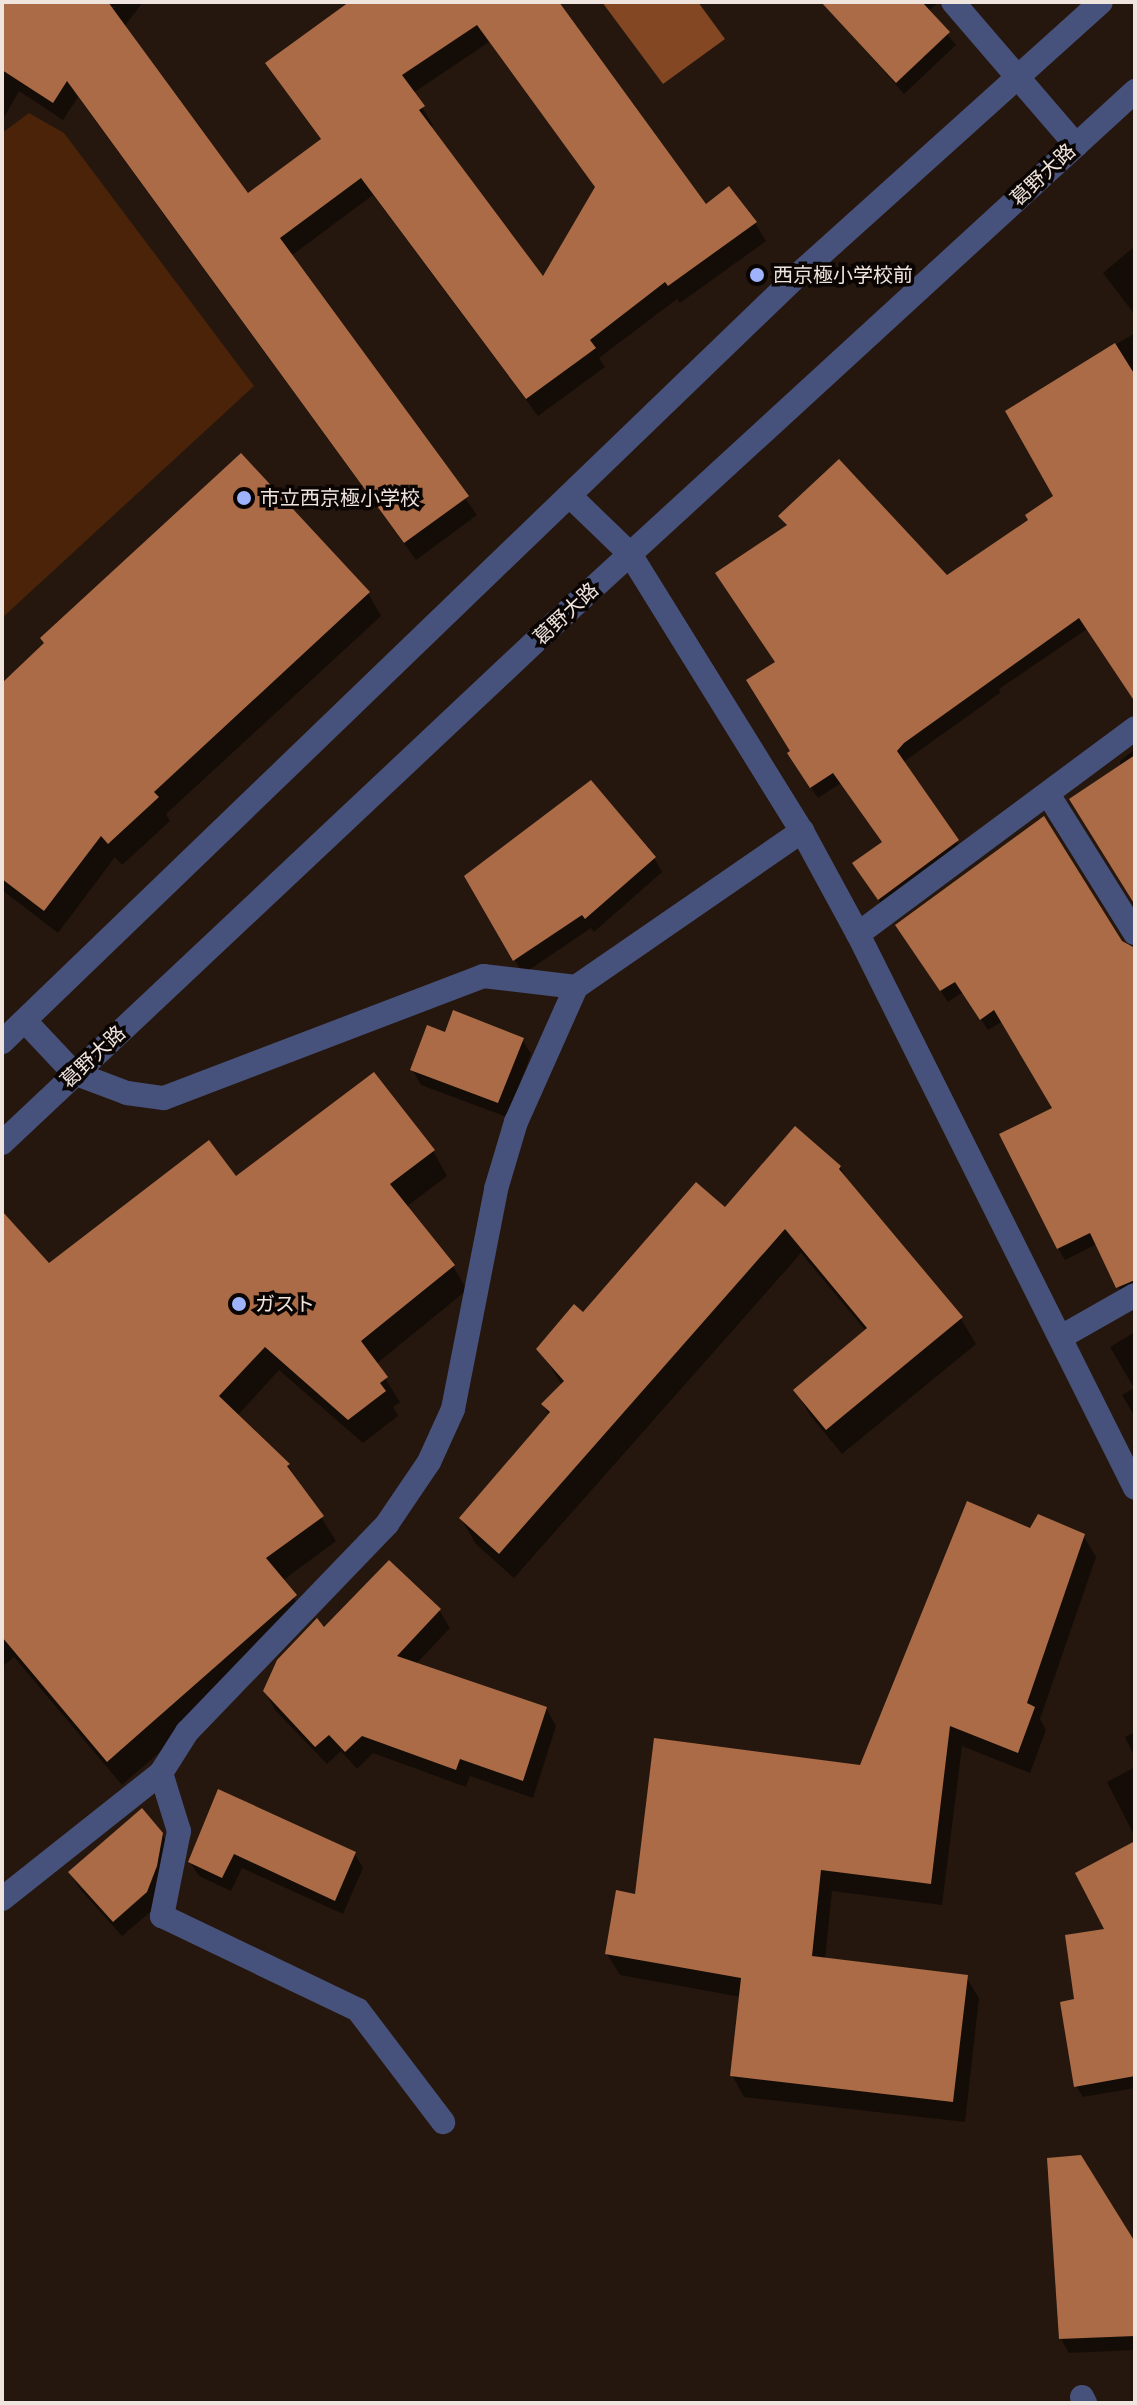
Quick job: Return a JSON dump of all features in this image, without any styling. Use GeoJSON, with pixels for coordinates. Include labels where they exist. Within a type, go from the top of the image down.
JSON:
{"type":"FeatureCollection","features":[{"type":"Feature","properties":{"kind":"street"},"geometry":{"type":"LineString","coordinates":[[953,2],[1076,145]]}},
{"type":"Feature","properties":{"kind":"street"},"geometry":{"type":"LineString","coordinates":[[2,1042],[799,274],[1101,2]]}},
{"type":"Feature","properties":{"kind":"street","name":"葛野大路"},"geometry":{"type":"LineString","coordinates":[[2,1143],[630,554],[1135,91]]}},
{"type":"Feature","properties":{"kind":"street"},"geometry":{"type":"LineString","coordinates":[[570,496],[630,554],[802,831],[858,934],[1061,1337],[1129,1456],[1135,1488]]}},
{"type":"Feature","properties":{"kind":"street"},"geometry":{"type":"LineString","coordinates":[[858,934],[1135,728]]}},
{"type":"Feature","properties":{"kind":"street"},"geometry":{"type":"LineString","coordinates":[[1048,794],[1135,933]]}},
{"type":"Feature","properties":{"kind":"street"},"geometry":{"type":"LineString","coordinates":[[2,1899],[161,1773],[187,1732],[387,1524],[429,1462],[453,1409],[496,1189],[516,1122],[576,987],[802,831]]}},
{"type":"Feature","properties":{"kind":"street"},"geometry":{"type":"LineString","coordinates":[[25,1021],[74,1073],[127,1093],[164,1098],[483,976],[576,987]]}},
{"type":"Feature","properties":{"kind":"street"},"geometry":{"type":"LineString","coordinates":[[1061,1337],[1135,1295]]}},
{"type":"Feature","properties":{"kind":"street"},"geometry":{"type":"LineString","coordinates":[[161,1773],[179,1831],[162,1916],[358,2010],[443,2122]]}},
{"type":"Feature","properties":{"kind":"shaded area"},"geometry":{"type":"Polygon","coordinates":[[[602,2],[698,2],[725,39],[663,84],[602,2]]]}},
{"type":"Feature","properties":{"kind":"shaded area"},"geometry":{"type":"Polygon","coordinates":[[[29,113],[64,133],[254,386],[2,618],[2,133],[29,113]]]}},
{"type":"Feature","properties":{"kind":"building"},"geometry":{"type":"Polygon","coordinates":[[[2,2],[108,2],[248,193],[321,139],[265,63],[349,2],[559,2],[706,204],[729,186],[757,222],[668,286],[665,282],[590,340],[596,348],[526,399],[361,178],[280,238],[469,496],[404,543],[67,81],[53,103],[2,70],[2,2]],[[477,25],[402,75],[425,106],[419,110],[543,276],[595,187],[477,25]]]}},
{"type":"Feature","properties":{"kind":"building"},"geometry":{"type":"Polygon","coordinates":[[[821,2],[922,2],[950,32],[896,83],[821,2]]]}},
{"type":"Feature","properties":{"kind":"building"},"geometry":{"type":"Polygon","coordinates":[[[1115,343],[1135,375],[1135,702],[1079,618],[904,743],[897,751],[959,840],[878,900],[852,863],[882,842],[833,773],[810,788],[787,753],[790,751],[746,680],[775,662],[715,573],[787,525],[778,516],[839,459],[947,575],[1028,520],[1025,515],[1053,496],[1005,411],[1115,343]]]}},
{"type":"Feature","properties":{"kind":"building"},"geometry":{"type":"Polygon","coordinates":[[[241,453],[370,592],[154,792],[159,797],[108,844],[101,836],[44,911],[2,879],[2,683],[44,643],[40,638],[241,453]]]}},
{"type":"Feature","properties":{"kind":"building"},"geometry":{"type":"Polygon","coordinates":[[[1135,755],[1135,905],[1069,799],[1135,755]]]}},
{"type":"Feature","properties":{"kind":"building"},"geometry":{"type":"Polygon","coordinates":[[[591,780],[656,857],[585,919],[582,915],[513,961],[464,876],[591,780]]]}},
{"type":"Feature","properties":{"kind":"building"},"geometry":{"type":"Polygon","coordinates":[[[1044,816],[1122,941],[1135,948],[1135,1280],[1116,1288],[1090,1233],[1057,1249],[999,1134],[1052,1108],[994,1010],[980,1020],[955,982],[940,991],[895,925],[1044,816]]]}},
{"type":"Feature","properties":{"kind":"building"},"geometry":{"type":"Polygon","coordinates":[[[453,1010],[524,1038],[498,1103],[410,1070],[427,1025],[445,1032],[453,1010]]]}},
{"type":"Feature","properties":{"kind":"building"},"geometry":{"type":"Polygon","coordinates":[[[374,1072],[435,1150],[390,1184],[455,1265],[361,1341],[388,1377],[380,1383],[386,1391],[348,1420],[265,1347],[219,1396],[290,1464],[287,1466],[324,1516],[266,1558],[297,1595],[107,1762],[2,1637],[2,1211],[49,1263],[209,1140],[236,1176],[374,1072]]]}},
{"type":"Feature","properties":{"kind":"building"},"geometry":{"type":"Polygon","coordinates":[[[795,1126],[841,1166],[839,1169],[963,1317],[826,1430],[793,1390],[867,1328],[785,1229],[499,1554],[459,1518],[550,1412],[541,1404],[564,1381],[536,1349],[574,1304],[583,1312],[696,1182],[725,1207],[795,1126]]]}},
{"type":"Feature","properties":{"kind":"building"},"geometry":{"type":"Polygon","coordinates":[[[967,1501],[1030,1528],[1038,1514],[1085,1534],[1027,1703],[1035,1707],[1018,1753],[950,1726],[931,1884],[821,1870],[812,1956],[968,1975],[953,2102],[730,2076],[741,1978],[605,1954],[616,1890],[635,1894],[654,1738],[860,1765],[967,1501]]]}},
{"type":"Feature","properties":{"kind":"building"},"geometry":{"type":"Polygon","coordinates":[[[389,1560],[441,1609],[397,1656],[547,1707],[523,1781],[460,1759],[456,1770],[362,1736],[345,1752],[329,1735],[315,1747],[263,1691],[277,1660],[317,1618],[324,1627],[389,1560]]]}},
{"type":"Feature","properties":{"kind":"building"},"geometry":{"type":"Polygon","coordinates":[[[218,1789],[356,1852],[335,1901],[234,1854],[222,1878],[188,1862],[218,1789]]]}},
{"type":"Feature","properties":{"kind":"building"},"geometry":{"type":"Polygon","coordinates":[[[142,1808],[163,1833],[157,1866],[147,1892],[113,1922],[68,1872],[142,1808]]]}},
{"type":"Feature","properties":{"kind":"building"},"geometry":{"type":"Polygon","coordinates":[[[1135,1841],[1135,2076],[1074,2087],[1060,2002],[1074,1999],[1065,1935],[1104,1929],[1075,1873],[1135,1841]]]}},
{"type":"Feature","properties":{"kind":"building"},"geometry":{"type":"Polygon","coordinates":[[[1081,2155],[1135,2242],[1135,2336],[1059,2339],[1047,2158],[1081,2155]]]}},
{"type":"Feature","properties":{"kind":"place","name":"西京極小学校前"},"geometry":{"type":"Point","coordinates":[757,275]}},
{"type":"Feature","properties":{"kind":"place","name":"市立西京極小学校"},"geometry":{"type":"Point","coordinates":[244,498]}},
{"type":"Feature","properties":{"kind":"place","name":"ガスト"},"geometry":{"type":"Point","coordinates":[239,1304]}}]}
